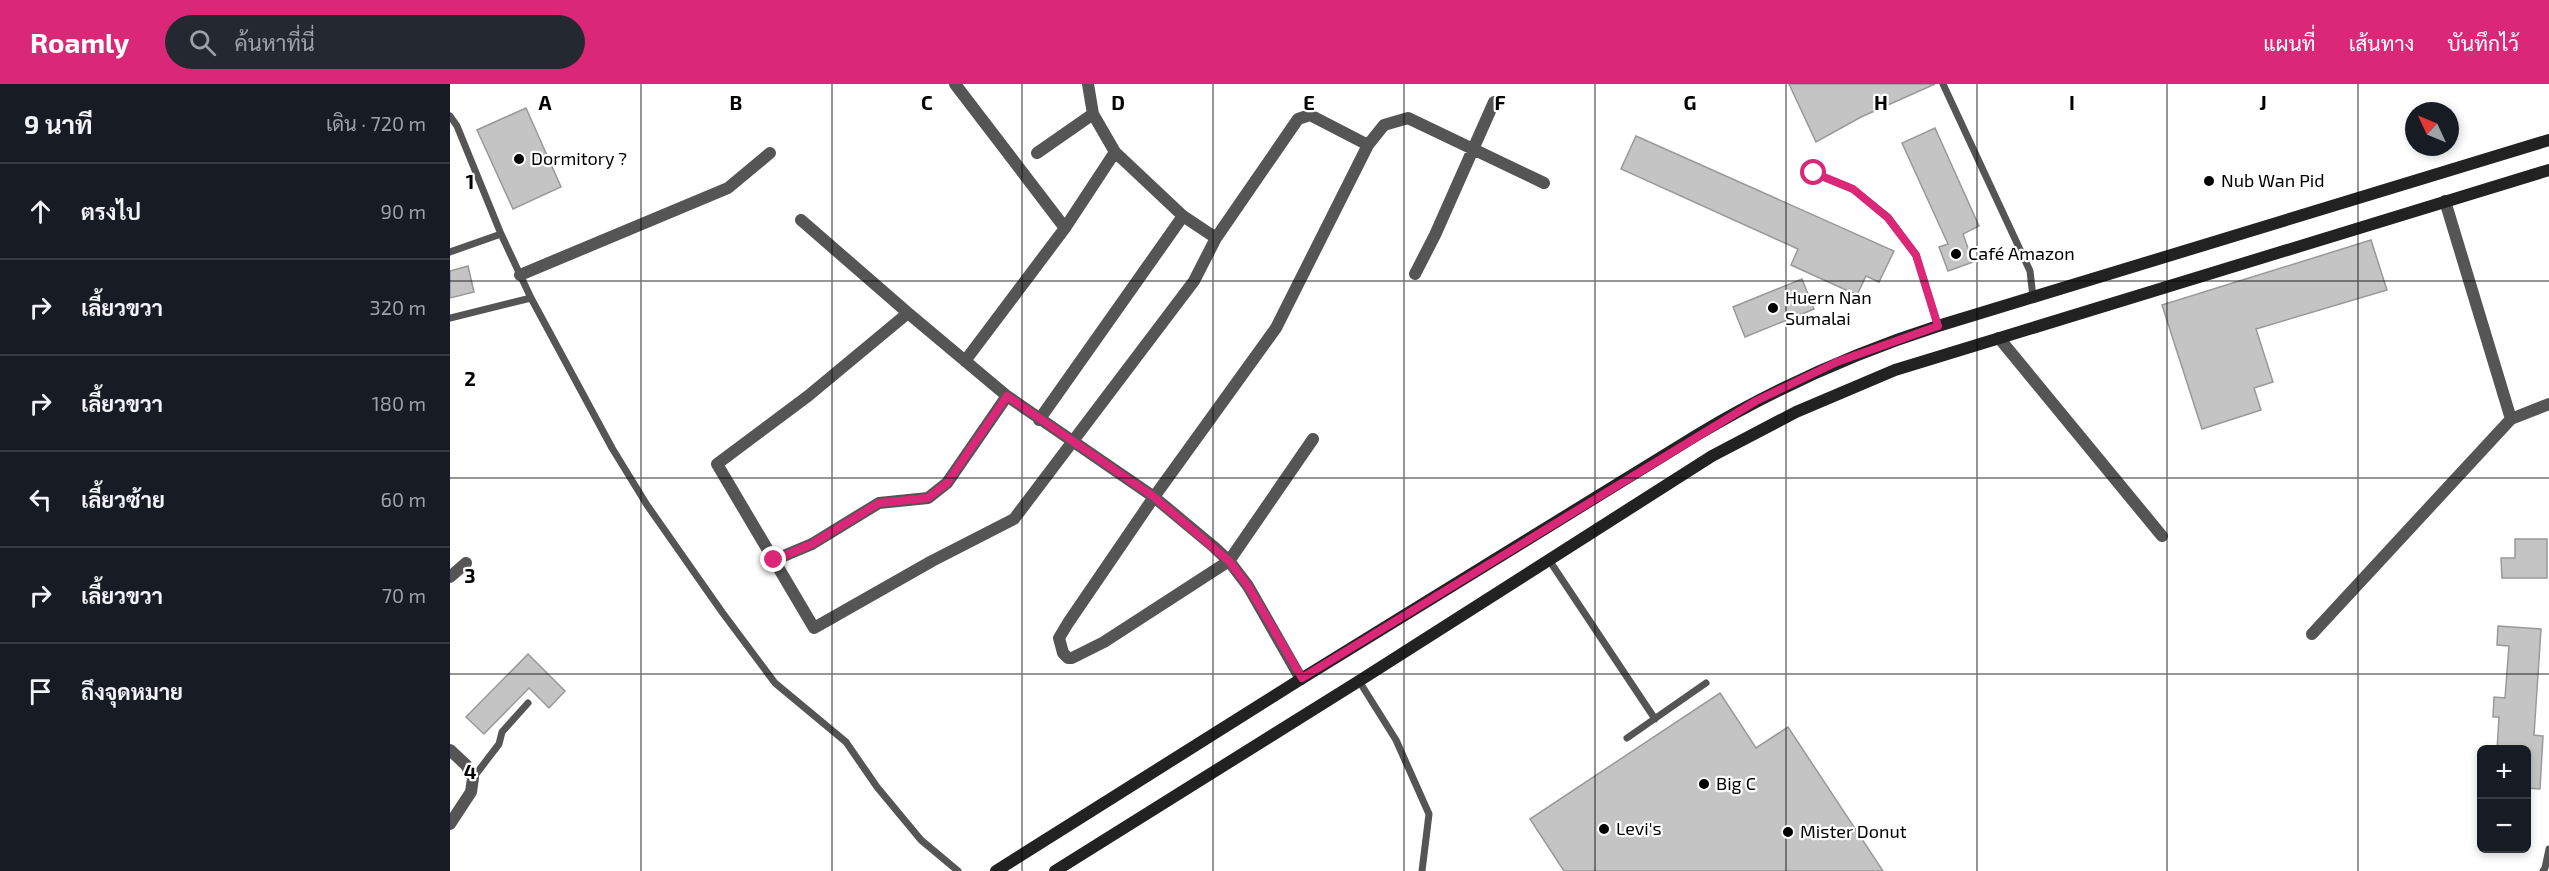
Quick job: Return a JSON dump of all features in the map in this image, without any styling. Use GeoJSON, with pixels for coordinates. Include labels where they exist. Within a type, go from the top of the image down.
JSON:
{"type":"FeatureCollection","features":[{"type":"Feature","properties":{"kind":"main road"},"geometry":{"type":"LineString","coordinates":[[996,871],[1302,678],[1756,401],[1837,362],[1938,326],[2549,140]]}},
{"type":"Feature","properties":{"kind":"main road"},"geometry":{"type":"LineString","coordinates":[[1055,871],[1712,456],[1768,424],[1872,379],[2549,170]]}},
{"type":"Feature","properties":{"kind":"street"},"geometry":{"type":"LineString","coordinates":[[955,84],[1065,228]]}},
{"type":"Feature","properties":{"kind":"street"},"geometry":{"type":"LineString","coordinates":[[1089,84],[1093,114],[1115,152],[1184,216],[1216,238]]}},
{"type":"Feature","properties":{"kind":"street"},"geometry":{"type":"LineString","coordinates":[[1415,274],[1474,150],[1494,102]]}},
{"type":"Feature","properties":{"kind":"street"},"geometry":{"type":"LineString","coordinates":[[1037,153],[1093,114]]}},
{"type":"Feature","properties":{"kind":"street"},"geometry":{"type":"LineString","coordinates":[[908,313],[808,396],[717,464],[814,628],[932,561],[1014,519],[1194,281],[1216,238],[1298,119],[1310,115],[1368,145]]}},
{"type":"Feature","properties":{"kind":"street"},"geometry":{"type":"LineString","coordinates":[[1313,440],[1229,561],[1104,642],[1068,658],[1059,645],[1059,638],[1154,497],[1276,328],[1368,145],[1384,125],[1408,118],[1544,183]]}},
{"type":"Feature","properties":{"kind":"street"},"geometry":{"type":"LineString","coordinates":[[965,362],[1065,228],[1115,152]]}},
{"type":"Feature","properties":{"kind":"street"},"geometry":{"type":"LineString","coordinates":[[520,275],[728,188],[770,153]]}},
{"type":"Feature","properties":{"kind":"street"},"geometry":{"type":"LineString","coordinates":[[2445,201],[2511,419]]}},
{"type":"Feature","properties":{"kind":"street"},"geometry":{"type":"LineString","coordinates":[[1039,420],[1184,216]]}},
{"type":"Feature","properties":{"kind":"street"},"geometry":{"type":"LineString","coordinates":[[801,220],[1007,396],[1154,497],[1229,561],[1248,586],[1302,678]]}},
{"type":"Feature","properties":{"kind":"street"},"geometry":{"type":"LineString","coordinates":[[1999,338],[2162,536]]}},
{"type":"Feature","properties":{"kind":"street"},"geometry":{"type":"LineString","coordinates":[[774,560],[812,544],[879,503],[928,498],[947,483],[1007,396]]}},
{"type":"Feature","properties":{"kind":"street"},"geometry":{"type":"LineString","coordinates":[[2312,634],[2511,419],[2549,404]]}},
{"type":"Feature","properties":{"kind":"street"},"geometry":{"type":"LineString","coordinates":[[450,577],[466,563]]}},
{"type":"Feature","properties":{"kind":"street"},"geometry":{"type":"LineString","coordinates":[[450,750],[466,765],[474,778],[471,792],[450,824]]}},
{"type":"Feature","properties":{"kind":"lane"},"geometry":{"type":"LineString","coordinates":[[1942,84],[2030,270],[2033,297]]}},
{"type":"Feature","properties":{"kind":"lane"},"geometry":{"type":"LineString","coordinates":[[450,116],[457,126],[501,234],[531,298],[612,448],[647,505],[775,683],[846,742],[877,787],[921,840],[958,871]]}},
{"type":"Feature","properties":{"kind":"lane"},"geometry":{"type":"LineString","coordinates":[[1814,173],[1853,189],[1888,218],[1916,255],[1938,326]]}},
{"type":"Feature","properties":{"kind":"lane"},"geometry":{"type":"LineString","coordinates":[[450,252],[501,234]]}},
{"type":"Feature","properties":{"kind":"lane"},"geometry":{"type":"LineString","coordinates":[[450,318],[531,298]]}},
{"type":"Feature","properties":{"kind":"lane"},"geometry":{"type":"LineString","coordinates":[[1549,560],[1655,719]]}},
{"type":"Feature","properties":{"kind":"lane"},"geometry":{"type":"LineString","coordinates":[[1359,681],[1396,740],[1429,814],[1422,871]]}},
{"type":"Feature","properties":{"kind":"lane"},"geometry":{"type":"LineString","coordinates":[[1627,738],[1706,683]]}},
{"type":"Feature","properties":{"kind":"lane"},"geometry":{"type":"LineString","coordinates":[[474,778],[499,744],[502,732],[528,703]]}},
{"type":"Feature","properties":{"kind":"lane"},"geometry":{"type":"LineString","coordinates":[[2543,871],[2549,849]]}},
{"type":"Feature","properties":{"kind":"building"},"geometry":{"type":"Polygon","coordinates":[[[1789,84],[1935,84],[1861,117],[1816,142],[1789,84]]]}},
{"type":"Feature","properties":{"kind":"building","name":"Dormitory ?"},"geometry":{"type":"Polygon","coordinates":[[[526,108],[561,187],[513,209],[477,130],[526,108]]]}},
{"type":"Feature","properties":{"kind":"building"},"geometry":{"type":"Polygon","coordinates":[[[1935,128],[1979,226],[1963,234],[1973,262],[1948,271],[1939,247],[1948,244],[1902,143],[1935,128]]]}},
{"type":"Feature","properties":{"kind":"building"},"geometry":{"type":"Polygon","coordinates":[[[1636,136],[1894,251],[1879,282],[1866,276],[1857,295],[1791,265],[1798,249],[1621,169],[1636,136]]]}},
{"type":"Feature","properties":{"kind":"building"},"geometry":{"type":"Polygon","coordinates":[[[2371,240],[2387,290],[2256,329],[2273,382],[2254,388],[2261,410],[2202,429],[2162,305],[2371,240]]]}},
{"type":"Feature","properties":{"kind":"building"},"geometry":{"type":"Polygon","coordinates":[[[468,266],[474,292],[450,298],[450,271],[468,266]]]}},
{"type":"Feature","properties":{"kind":"building","name":"Huern Nan Sumalai"},"geometry":{"type":"Polygon","coordinates":[[[1802,279],[1814,309],[1745,337],[1733,307],[1802,279]]]}},
{"type":"Feature","properties":{"kind":"building"},"geometry":{"type":"Polygon","coordinates":[[[2515,539],[2547,539],[2547,578],[2502,578],[2501,558],[2515,558],[2515,539]]]}},
{"type":"Feature","properties":{"kind":"building"},"geometry":{"type":"Polygon","coordinates":[[[2498,626],[2541,629],[2534,735],[2543,736],[2540,789],[2531,788],[2531,745],[2497,745],[2499,717],[2493,717],[2494,697],[2505,698],[2509,646],[2497,645],[2498,626]]]}},
{"type":"Feature","properties":{"kind":"building"},"geometry":{"type":"Polygon","coordinates":[[[528,654],[565,691],[549,708],[529,688],[484,734],[466,717],[528,654]]]}},
{"type":"Feature","properties":{"kind":"building","name":"Big C"},"geometry":{"type":"Polygon","coordinates":[[[1720,693],[1756,748],[1788,727],[1883,871],[1564,871],[1530,819],[1720,693]]]}},
{"type":"Feature","properties":{"kind":"place","name":"Dormitory ?"},"geometry":{"type":"Point","coordinates":[519,159]}},
{"type":"Feature","properties":{"kind":"place","name":"Nub Wan Pid"},"geometry":{"type":"Point","coordinates":[2209,181]}},
{"type":"Feature","properties":{"kind":"place","name":"Café Amazon"},"geometry":{"type":"Point","coordinates":[1956,254]}},
{"type":"Feature","properties":{"kind":"place","name":"Huern Nan Sumalai"},"geometry":{"type":"Point","coordinates":[1773,308]}},
{"type":"Feature","properties":{"kind":"place","name":"Big C"},"geometry":{"type":"Point","coordinates":[1704,784]}},
{"type":"Feature","properties":{"kind":"place","name":"Levi's"},"geometry":{"type":"Point","coordinates":[1604,829]}},
{"type":"Feature","properties":{"kind":"place","name":"Mister Donut"},"geometry":{"type":"Point","coordinates":[1788,832]}},
{"type":"Feature","properties":{"kind":"route"},"geometry":{"type":"LineString","coordinates":[[774,560],[812,544],[879,503],[928,498],[947,483],[1007,396],[1154,497],[1214,546],[1248,586],[1302,678],[1697,435],[1783,386],[1862,351],[1938,326],[1916,255],[1888,218],[1853,189],[1814,173]]}}]}
